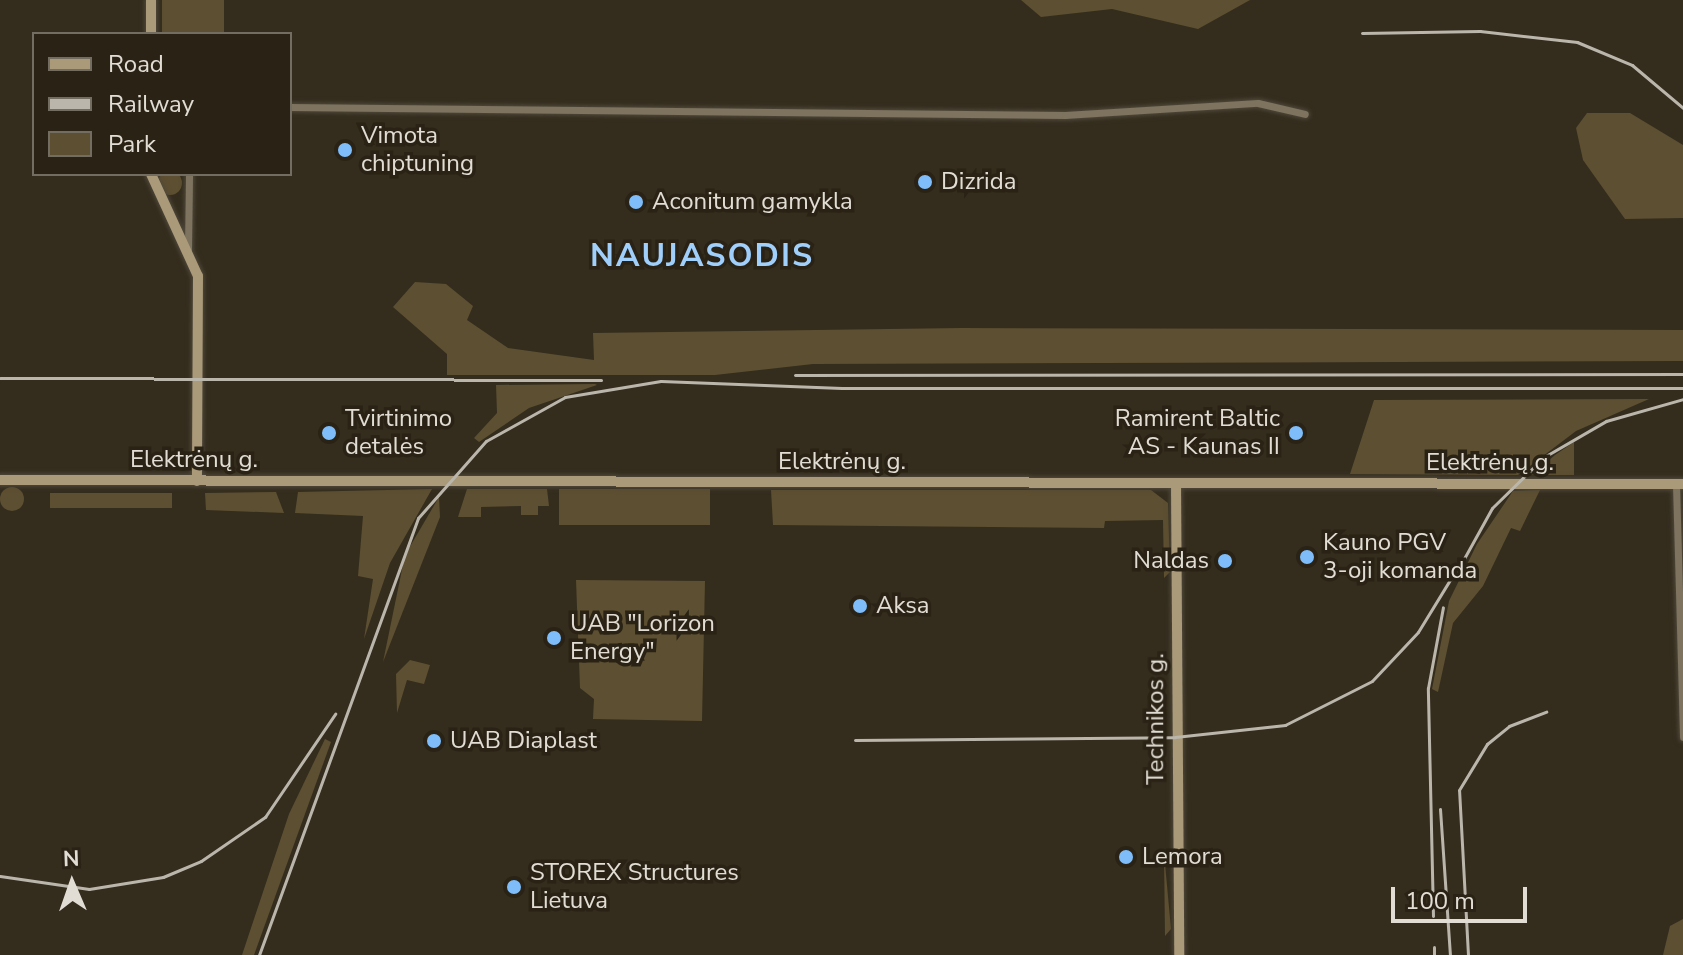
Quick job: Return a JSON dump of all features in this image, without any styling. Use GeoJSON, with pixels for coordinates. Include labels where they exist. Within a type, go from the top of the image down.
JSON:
{"type":"FeatureCollection","features":[{"type":"Feature","properties":{"kind":"street"},"geometry":{"type":"LineString","coordinates":[[151,0],[151,32]]}},
{"type":"Feature","properties":{"kind":"street"},"geometry":{"type":"LineString","coordinates":[[292,107],[1065,115],[1258,103],[1305,114]]}},
{"type":"Feature","properties":{"kind":"street"},"geometry":{"type":"LineString","coordinates":[[152,176],[188,251],[198,282],[197,481]]}},
{"type":"Feature","properties":{"kind":"street"},"geometry":{"type":"LineString","coordinates":[[188,251],[189,176]]}},
{"type":"Feature","properties":{"kind":"street","name":"Elektrėnų g."},"geometry":{"type":"LineString","coordinates":[[0,480],[1680,484]]}},
{"type":"Feature","properties":{"kind":"street","name":"Technikos g."},"geometry":{"type":"LineString","coordinates":[[1176,483],[1179,955]]}},
{"type":"Feature","properties":{"kind":"street"},"geometry":{"type":"LineString","coordinates":[[1680,484],[1683,737]]}},
{"type":"Feature","properties":{"kind":"green space"},"geometry":{"type":"Polygon","coordinates":[[[162,0],[224,0],[224,32],[162,32],[162,0]]]}},
{"type":"Feature","properties":{"kind":"green space"},"geometry":{"type":"Polygon","coordinates":[[[1021,0],[1250,0],[1198,29],[1112,9],[1041,17],[1021,0]]]}},
{"type":"Feature","properties":{"kind":"green space"},"geometry":{"type":"Polygon","coordinates":[[[1587,113],[1630,113],[1683,145],[1683,218],[1625,219],[1583,160],[1576,128],[1587,113]]]}},
{"type":"Feature","properties":{"kind":"green space"},"geometry":{"type":"Polygon","coordinates":[[[161,176],[181,178],[181,188],[175,194],[165,194],[159,188],[161,176]]]}},
{"type":"Feature","properties":{"kind":"green space"},"geometry":{"type":"Polygon","coordinates":[[[415,282],[446,284],[473,306],[467,320],[508,348],[594,360],[593,333],[962,328],[1683,330],[1683,361],[813,364],[715,375],[447,375],[447,354],[393,307],[415,282]]]}},
{"type":"Feature","properties":{"kind":"green space"},"geometry":{"type":"Polygon","coordinates":[[[496,385],[597,385],[529,408],[479,442],[474,438],[497,413],[496,385]]]}},
{"type":"Feature","properties":{"kind":"green space"},"geometry":{"type":"Polygon","coordinates":[[[1649,399],[1576,431],[1518,475],[1350,474],[1374,400],[1649,399]]]}},
{"type":"Feature","properties":{"kind":"green space"},"geometry":{"type":"Polygon","coordinates":[[[1574,442],[1574,475],[1532,475],[1555,455],[1574,442]]]}},
{"type":"Feature","properties":{"kind":"green space"},"geometry":{"type":"Polygon","coordinates":[[[12,487],[23,494],[24,499],[17,510],[12,511],[1,504],[0,499],[7,488],[12,487]]]}},
{"type":"Feature","properties":{"kind":"green space"},"geometry":{"type":"Polygon","coordinates":[[[432,489],[390,563],[364,639],[373,579],[358,576],[363,516],[295,513],[298,492],[432,489]]]}},
{"type":"Feature","properties":{"kind":"green space"},"geometry":{"type":"Polygon","coordinates":[[[467,489],[547,489],[549,506],[538,506],[538,515],[521,515],[521,506],[481,507],[481,517],[458,517],[467,489]]]}},
{"type":"Feature","properties":{"kind":"green space"},"geometry":{"type":"Polygon","coordinates":[[[559,489],[710,489],[710,525],[559,525],[559,489]]]}},
{"type":"Feature","properties":{"kind":"green space"},"geometry":{"type":"Polygon","coordinates":[[[771,490],[1151,490],[1168,503],[1170,572],[1164,578],[1163,520],[1105,521],[1104,528],[773,525],[771,490]]]}},
{"type":"Feature","properties":{"kind":"green space"},"geometry":{"type":"Polygon","coordinates":[[[1540,490],[1520,531],[1511,528],[1483,586],[1453,623],[1438,692],[1432,689],[1449,601],[1477,544],[1513,491],[1540,490]]]}},
{"type":"Feature","properties":{"kind":"green space"},"geometry":{"type":"Polygon","coordinates":[[[276,492],[284,513],[206,510],[205,493],[276,492]]]}},
{"type":"Feature","properties":{"kind":"green space"},"geometry":{"type":"Polygon","coordinates":[[[50,493],[172,493],[172,508],[50,508],[50,493]]]}},
{"type":"Feature","properties":{"kind":"green space"},"geometry":{"type":"Polygon","coordinates":[[[439,497],[440,517],[383,662],[405,555],[439,497]]]}},
{"type":"Feature","properties":{"kind":"green space"},"geometry":{"type":"Polygon","coordinates":[[[576,580],[705,581],[702,721],[593,719],[594,699],[580,688],[576,580]]]}},
{"type":"Feature","properties":{"kind":"green space"},"geometry":{"type":"Polygon","coordinates":[[[410,660],[430,665],[424,684],[407,680],[397,713],[396,674],[410,660]]]}},
{"type":"Feature","properties":{"kind":"green space"},"geometry":{"type":"Polygon","coordinates":[[[325,739],[331,742],[254,955],[242,955],[289,814],[325,739]]]}},
{"type":"Feature","properties":{"kind":"green space"},"geometry":{"type":"Polygon","coordinates":[[[1164,853],[1171,929],[1165,936],[1164,853]]]}},
{"type":"Feature","properties":{"kind":"green space"},"geometry":{"type":"Polygon","coordinates":[[[1683,919],[1683,955],[1663,955],[1670,926],[1683,919]]]}},
{"type":"Feature","properties":{"kind":"railway"},"geometry":{"type":"LineString","coordinates":[[1362,33],[1480,31],[1577,42],[1632,65],[1683,108]]}},
{"type":"Feature","properties":{"kind":"railway"},"geometry":{"type":"LineString","coordinates":[[795,375],[1683,374]]}},
{"type":"Feature","properties":{"kind":"railway"},"geometry":{"type":"LineString","coordinates":[[0,378],[601,380]]}},
{"type":"Feature","properties":{"kind":"railway"},"geometry":{"type":"LineString","coordinates":[[259,955],[418,518],[486,441],[565,397],[661,381],[842,388],[1683,388]]}},
{"type":"Feature","properties":{"kind":"railway"},"geometry":{"type":"LineString","coordinates":[[1456,573],[1492,508],[1544,457],[1606,421],[1683,399]]}},
{"type":"Feature","properties":{"kind":"railway"},"geometry":{"type":"LineString","coordinates":[[855,740],[1175,737],[1285,725],[1372,681],[1418,632],[1459,565]]}},
{"type":"Feature","properties":{"kind":"railway"},"geometry":{"type":"LineString","coordinates":[[1433,916],[1428,688],[1443,607]]}},
{"type":"Feature","properties":{"kind":"railway"},"geometry":{"type":"LineString","coordinates":[[1468,955],[1459,790],[1487,744],[1509,726],[1546,712]]}},
{"type":"Feature","properties":{"kind":"railway"},"geometry":{"type":"LineString","coordinates":[[0,876],[89,889],[163,877],[201,861],[265,817],[335,714]]}},
{"type":"Feature","properties":{"kind":"railway"},"geometry":{"type":"LineString","coordinates":[[1440,809],[1450,955]]}},
{"type":"Feature","properties":{"kind":"railway"},"geometry":{"type":"LineString","coordinates":[[1434,947],[1434,955]]}},
{"type":"Feature","properties":{"kind":"place","name":"Vimota chiptuning"},"geometry":{"type":"Point","coordinates":[345,150]}},
{"type":"Feature","properties":{"kind":"place","name":"Dizrida"},"geometry":{"type":"Point","coordinates":[925,182]}},
{"type":"Feature","properties":{"kind":"place","name":"Aconitum gamykla"},"geometry":{"type":"Point","coordinates":[636,202]}},
{"type":"Feature","properties":{"kind":"place","name":"Tvirtinimo detalės"},"geometry":{"type":"Point","coordinates":[329,433]}},
{"type":"Feature","properties":{"kind":"place","name":"Ramirent Baltic AS - Kaunas II"},"geometry":{"type":"Point","coordinates":[1296,433]}},
{"type":"Feature","properties":{"kind":"place","name":"Kauno PGV 3-oji komanda"},"geometry":{"type":"Point","coordinates":[1307,557]}},
{"type":"Feature","properties":{"kind":"place","name":"Naldas"},"geometry":{"type":"Point","coordinates":[1225,561]}},
{"type":"Feature","properties":{"kind":"place","name":"Aksa"},"geometry":{"type":"Point","coordinates":[860,606]}},
{"type":"Feature","properties":{"kind":"place","name":"UAB \"Lorizon Energy\""},"geometry":{"type":"Point","coordinates":[554,638]}},
{"type":"Feature","properties":{"kind":"place","name":"UAB Diaplast"},"geometry":{"type":"Point","coordinates":[434,741]}},
{"type":"Feature","properties":{"kind":"place","name":"Lemora"},"geometry":{"type":"Point","coordinates":[1126,857]}},
{"type":"Feature","properties":{"kind":"place","name":"STOREX Structures Lietuva"},"geometry":{"type":"Point","coordinates":[514,887]}},
{"type":"Feature","properties":{"kind":"district","name":"NAUJASODIS"},"geometry":{"type":"Point","coordinates":[702,256]}}]}
